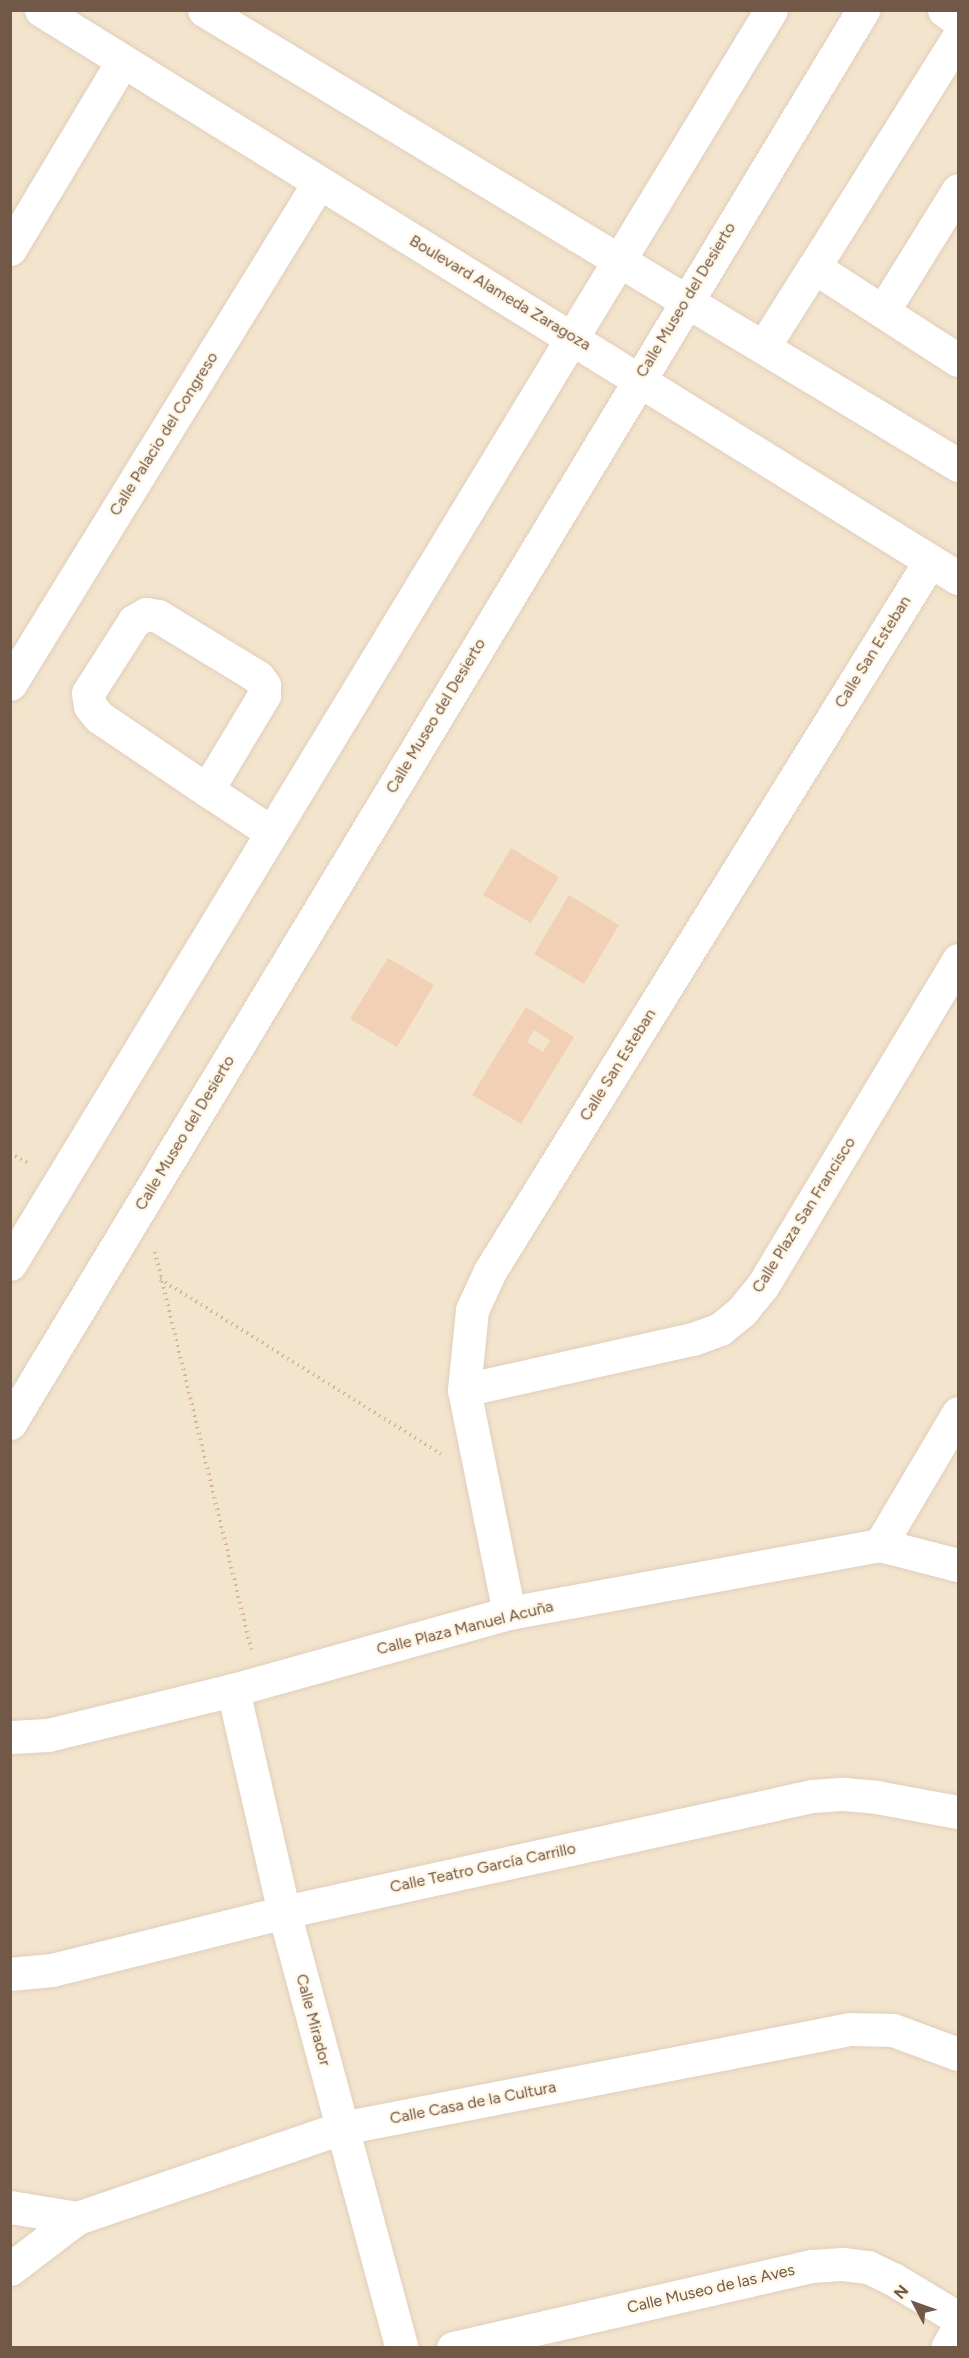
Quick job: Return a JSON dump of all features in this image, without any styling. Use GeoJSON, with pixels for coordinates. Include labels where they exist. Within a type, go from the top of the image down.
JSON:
{"type":"FeatureCollection","features":[{"type":"Feature","properties":{"kind":"street","name":"Boulevard Alameda Zaragoza"},"geometry":{"type":"LineString","coordinates":[[41,10],[318,184],[572,336],[958,578]]}},
{"type":"Feature","properties":{"kind":"street"},"geometry":{"type":"LineString","coordinates":[[204,10],[764,345],[958,465]]}},
{"type":"Feature","properties":{"kind":"street"},"geometry":{"type":"LineString","coordinates":[[10,1264],[771,10]]}},
{"type":"Feature","properties":{"kind":"street","name":"Calle Museo del Desierto"},"geometry":{"type":"LineString","coordinates":[[10,1424],[686,299],[863,10]]}},
{"type":"Feature","properties":{"kind":"street"},"geometry":{"type":"LineString","coordinates":[[944,10],[958,20]]}},
{"type":"Feature","properties":{"kind":"street"},"geometry":{"type":"LineString","coordinates":[[764,345],[958,37]]}},
{"type":"Feature","properties":{"kind":"street"},"geometry":{"type":"LineString","coordinates":[[10,249],[122,62]]}},
{"type":"Feature","properties":{"kind":"street","name":"Calle Palacio del Congreso"},"geometry":{"type":"LineString","coordinates":[[10,684],[318,184]]}},
{"type":"Feature","properties":{"kind":"street"},"geometry":{"type":"LineString","coordinates":[[883,311],[958,190]]}},
{"type":"Feature","properties":{"kind":"street"},"geometry":{"type":"LineString","coordinates":[[814,267],[958,360]]}},
{"type":"Feature","properties":{"kind":"street","name":"Calle San Esteban"},"geometry":{"type":"LineString","coordinates":[[509,1613],[464,1390],[472,1311],[490,1271],[930,561]]}},
{"type":"Feature","properties":{"kind":"street"},"geometry":{"type":"LineString","coordinates":[[207,790],[264,695],[264,685],[258,677],[158,616],[146,614],[134,621],[88,693],[90,706],[99,717],[207,790],[271,832]]}},
{"type":"Feature","properties":{"kind":"street","name":"Calle Plaza San Francisco"},"geometry":{"type":"LineString","coordinates":[[464,1390],[693,1339],[720,1329],[742,1311],[763,1285],[958,960]]}},
{"type":"Feature","properties":{"kind":"street"},"geometry":{"type":"LineString","coordinates":[[880,1545],[958,1413]]}},
{"type":"Feature","properties":{"kind":"street","name":"Calle Plaza Manuel Acuña"},"geometry":{"type":"LineString","coordinates":[[10,1737],[48,1735],[246,1686],[509,1613],[880,1545],[958,1565]]}},
{"type":"Feature","properties":{"kind":"street","name":"Calle Mirador"},"geometry":{"type":"LineString","coordinates":[[246,1686],[284,1912],[402,2348]]}},
{"type":"Feature","properties":{"kind":"street","name":"Calle Teatro García Carrillo"},"geometry":{"type":"LineString","coordinates":[[10,1974],[52,1970],[284,1912],[812,1796],[866,1796],[958,1812]]}},
{"type":"Feature","properties":{"kind":"street","name":"Calle Casa de la Cultura"},"geometry":{"type":"LineString","coordinates":[[10,2269],[77,2218],[342,2128],[850,2029],[893,2030],[958,2054]]}},
{"type":"Feature","properties":{"kind":"street"},"geometry":{"type":"LineString","coordinates":[[10,2206],[77,2218]]}},
{"type":"Feature","properties":{"kind":"street","name":"Calle Museo de las Aves"},"geometry":{"type":"LineString","coordinates":[[453,2348],[812,2266],[843,2264],[868,2267],[893,2279],[958,2318]]}},
{"type":"Feature","properties":{"kind":"street"},"geometry":{"type":"LineString","coordinates":[[947,2348],[958,2328]]}},
{"type":"Feature","properties":{"kind":"path"},"geometry":{"type":"LineString","coordinates":[[145,1200],[246,1686]]}},
{"type":"Feature","properties":{"kind":"path"},"geometry":{"type":"LineString","coordinates":[[160,1279],[482,1480]]}},
{"type":"Feature","properties":{"kind":"shaded area"},"geometry":{"type":"Polygon","coordinates":[[[11,11],[958,11],[958,2347],[11,2347],[11,11]]]}},
{"type":"Feature","properties":{"kind":"building"},"geometry":{"type":"Polygon","coordinates":[[[511,848],[559,877],[531,923],[483,895],[511,848]]]}},
{"type":"Feature","properties":{"kind":"building"},"geometry":{"type":"Polygon","coordinates":[[[569,895],[619,925],[584,984],[534,954],[569,895]]]}},
{"type":"Feature","properties":{"kind":"building"},"geometry":{"type":"Polygon","coordinates":[[[388,958],[434,985],[397,1047],[350,1019],[388,958]]]}},
{"type":"Feature","properties":{"kind":"building"},"geometry":{"type":"Polygon","coordinates":[[[526,1007],[574,1037],[521,1124],[472,1095],[526,1007]],[[534,1030],[527,1042],[543,1052],[550,1040],[534,1030]]]}}]}
